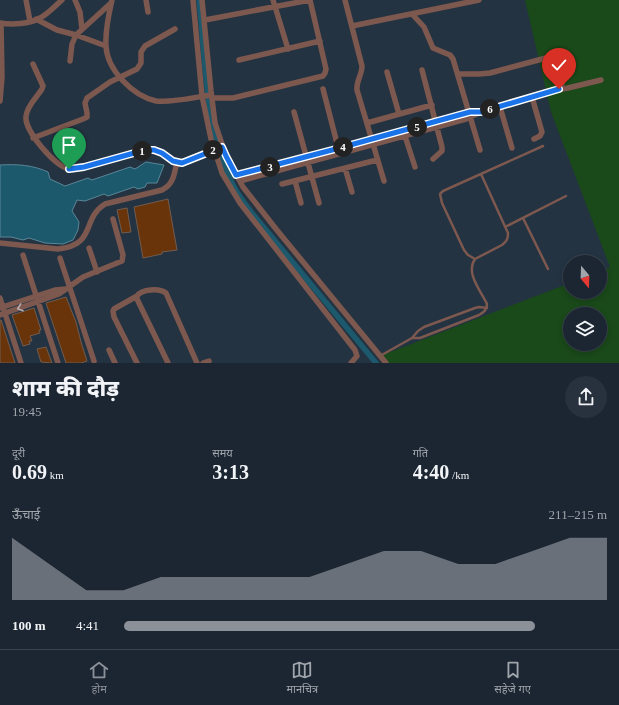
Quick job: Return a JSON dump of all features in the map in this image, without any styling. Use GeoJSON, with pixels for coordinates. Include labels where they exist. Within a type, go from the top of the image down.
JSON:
{"type":"FeatureCollection","features":[{"type":"Feature","properties":{"kind":"street"},"geometry":{"type":"LineString","coordinates":[[26,0],[33,20],[57,30],[106,46]]}},
{"type":"Feature","properties":{"kind":"street"},"geometry":{"type":"LineString","coordinates":[[0,101],[2,77],[0,23],[25,23],[40,18],[54,2],[62,0]]}},
{"type":"Feature","properties":{"kind":"street"},"geometry":{"type":"LineString","coordinates":[[75,0],[80,12],[82,28]]}},
{"type":"Feature","properties":{"kind":"street"},"geometry":{"type":"LineString","coordinates":[[146,0],[148,12]]}},
{"type":"Feature","properties":{"kind":"street"},"geometry":{"type":"LineString","coordinates":[[193,0],[222,173],[240,203],[355,350],[357,356],[351,363]]}},
{"type":"Feature","properties":{"kind":"street"},"geometry":{"type":"LineString","coordinates":[[202,0],[205,20],[208,96],[215,123],[218,148],[226,156],[240,181],[276,229],[386,363]]}},
{"type":"Feature","properties":{"kind":"street"},"geometry":{"type":"LineString","coordinates":[[274,0],[288,49]]}},
{"type":"Feature","properties":{"kind":"street"},"geometry":{"type":"LineString","coordinates":[[111,2],[106,46],[110,61],[120,77],[135,93],[157,101],[208,96],[233,98],[323,76],[325,73],[326,69],[310,0],[205,20]]}},
{"type":"Feature","properties":{"kind":"street"},"geometry":{"type":"LineString","coordinates":[[345,0],[362,66],[361,74],[357,81],[357,90],[384,182]]}},
{"type":"Feature","properties":{"kind":"street"},"geometry":{"type":"LineString","coordinates":[[352,26],[479,0]]}},
{"type":"Feature","properties":{"kind":"street"},"geometry":{"type":"LineString","coordinates":[[70,62],[72,44],[76,35],[111,2]]}},
{"type":"Feature","properties":{"kind":"street"},"geometry":{"type":"LineString","coordinates":[[412,14],[424,27],[433,48],[450,55],[454,59],[480,150]]}},
{"type":"Feature","properties":{"kind":"street"},"geometry":{"type":"LineString","coordinates":[[33,138],[87,117],[85,103],[87,98],[110,82],[137,69],[141,63],[141,52],[145,46],[175,29]]}},
{"type":"Feature","properties":{"kind":"street"},"geometry":{"type":"LineString","coordinates":[[238,60],[320,41]]}},
{"type":"Feature","properties":{"kind":"street"},"geometry":{"type":"LineString","coordinates":[[458,74],[490,73],[546,58],[551,59],[554,62],[562,84],[561,87]]}},
{"type":"Feature","properties":{"kind":"street"},"geometry":{"type":"LineString","coordinates":[[33,64],[43,86],[42,90],[28,108],[25,116],[26,123],[33,138],[62,166],[69,169],[84,167],[145,150],[154,150],[182,163],[218,148]]}},
{"type":"Feature","properties":{"kind":"street"},"geometry":{"type":"LineString","coordinates":[[422,70],[442,147],[442,151],[433,158]]}},
{"type":"Feature","properties":{"kind":"street"},"geometry":{"type":"LineString","coordinates":[[387,72],[399,114]]}},
{"type":"Feature","properties":{"kind":"street"},"geometry":{"type":"LineString","coordinates":[[561,87],[562,89],[568,88],[601,80]]}},
{"type":"Feature","properties":{"kind":"street"},"geometry":{"type":"LineString","coordinates":[[240,181],[307,160],[556,91],[561,87]]}},
{"type":"Feature","properties":{"kind":"street"},"geometry":{"type":"LineString","coordinates":[[323,89],[339,151]]}},
{"type":"Feature","properties":{"kind":"street"},"geometry":{"type":"LineString","coordinates":[[532,97],[542,132],[542,135],[534,140]]}},
{"type":"Feature","properties":{"kind":"street"},"geometry":{"type":"LineString","coordinates":[[367,123],[432,105]]}},
{"type":"Feature","properties":{"kind":"street"},"geometry":{"type":"LineString","coordinates":[[500,106],[512,148]]}},
{"type":"Feature","properties":{"kind":"street"},"geometry":{"type":"LineString","coordinates":[[294,112],[319,203]]}},
{"type":"Feature","properties":{"kind":"street"},"geometry":{"type":"LineString","coordinates":[[405,133],[415,167]]}},
{"type":"Feature","properties":{"kind":"street"},"geometry":{"type":"LineString","coordinates":[[236,175],[307,160]]}},
{"type":"Feature","properties":{"kind":"street"},"geometry":{"type":"LineString","coordinates":[[282,184],[377,160]]}},
{"type":"Feature","properties":{"kind":"street"},"geometry":{"type":"LineString","coordinates":[[0,243],[58,249],[74,246],[81,241],[86,233],[95,212],[105,204],[162,190],[170,186],[173,181],[177,162]]}},
{"type":"Feature","properties":{"kind":"street"},"geometry":{"type":"LineString","coordinates":[[345,168],[352,192]]}},
{"type":"Feature","properties":{"kind":"street"},"geometry":{"type":"LineString","coordinates":[[295,181],[301,203]]}},
{"type":"Feature","properties":{"kind":"street"},"geometry":{"type":"LineString","coordinates":[[2,311],[37,299],[59,294],[83,277],[117,264],[123,259],[123,255],[113,220]]}},
{"type":"Feature","properties":{"kind":"street"},"geometry":{"type":"LineString","coordinates":[[89,248],[97,272]]}},
{"type":"Feature","properties":{"kind":"street"},"geometry":{"type":"LineString","coordinates":[[22,255],[58,363]]}},
{"type":"Feature","properties":{"kind":"street"},"geometry":{"type":"LineString","coordinates":[[60,258],[67,287],[94,361]]}},
{"type":"Feature","properties":{"kind":"street"},"geometry":{"type":"LineString","coordinates":[[137,363],[114,317],[113,311],[114,308],[136,296],[140,292],[159,290],[166,293],[197,363]]}},
{"type":"Feature","properties":{"kind":"street"},"geometry":{"type":"LineString","coordinates":[[136,296],[168,363]]}},
{"type":"Feature","properties":{"kind":"street"},"geometry":{"type":"LineString","coordinates":[[0,298],[2,311],[21,363]]}},
{"type":"Feature","properties":{"kind":"street"},"geometry":{"type":"LineString","coordinates":[[109,350],[115,363]]}},
{"type":"Feature","properties":{"kind":"lane"},"geometry":{"type":"LineString","coordinates":[[474,258],[468,255],[464,250],[442,203],[440,194],[543,146]]}},
{"type":"Feature","properties":{"kind":"lane"},"geometry":{"type":"LineString","coordinates":[[412,338],[420,338],[480,315],[485,312],[487,308],[487,304],[472,275],[471,268],[474,258],[506,242],[508,238],[505,227],[481,174]]}},
{"type":"Feature","properties":{"kind":"lane"},"geometry":{"type":"LineString","coordinates":[[505,227],[566,196]]}},
{"type":"Feature","properties":{"kind":"lane"},"geometry":{"type":"LineString","coordinates":[[523,218],[548,269]]}},
{"type":"Feature","properties":{"kind":"lane"},"geometry":{"type":"LineString","coordinates":[[380,356],[412,338],[424,327],[475,308],[487,308]]}},
{"type":"Feature","properties":{"kind":"green space"},"geometry":{"type":"Polygon","coordinates":[[[525,0],[619,0],[619,363],[386,363],[380,356],[563,286],[563,299],[607,299],[607,268],[610,267],[607,255],[605,255],[551,112],[525,0]]]}},
{"type":"Feature","properties":{"kind":"water"},"geometry":{"type":"Polygon","coordinates":[[[146,162],[164,165],[157,183],[147,183],[145,187],[138,189],[134,187],[108,196],[104,194],[85,201],[77,200],[72,211],[79,222],[78,230],[73,240],[63,244],[45,243],[29,238],[23,240],[11,237],[0,237],[0,165],[37,168],[48,172],[50,179],[65,186],[88,178],[92,180],[130,167],[135,169],[146,162]]]}},
{"type":"Feature","properties":{"kind":"building"},"geometry":{"type":"Polygon","coordinates":[[[168,199],[177,250],[162,252],[162,254],[143,258],[134,207],[168,199]]]}},
{"type":"Feature","properties":{"kind":"building"},"geometry":{"type":"Polygon","coordinates":[[[127,208],[131,232],[122,233],[117,210],[127,208]]]}},
{"type":"Feature","properties":{"kind":"building"},"geometry":{"type":"Polygon","coordinates":[[[66,297],[76,322],[87,361],[81,363],[66,363],[46,303],[66,297]]]}},
{"type":"Feature","properties":{"kind":"building"},"geometry":{"type":"Polygon","coordinates":[[[34,308],[41,330],[39,330],[40,333],[30,336],[32,341],[29,341],[30,344],[23,346],[12,315],[34,308]]]}},
{"type":"Feature","properties":{"kind":"building"},"geometry":{"type":"Polygon","coordinates":[[[1,320],[15,363],[0,363],[1,320]]]}},
{"type":"Feature","properties":{"kind":"building"},"geometry":{"type":"Polygon","coordinates":[[[46,347],[52,363],[41,362],[37,349],[46,347]]]}},
{"type":"Feature","properties":{"kind":"waterway"},"geometry":{"type":"LineString","coordinates":[[199,0],[205,71],[211,118],[216,140],[233,185],[239,196],[252,213],[376,363]]}},
{"type":"Feature","properties":{"kind":"route"},"geometry":{"type":"LineString","coordinates":[[69,169],[84,167],[145,150],[154,150],[168,156],[173,161],[182,163],[222,147],[236,175],[470,112],[481,112],[559,89]]}}]}
